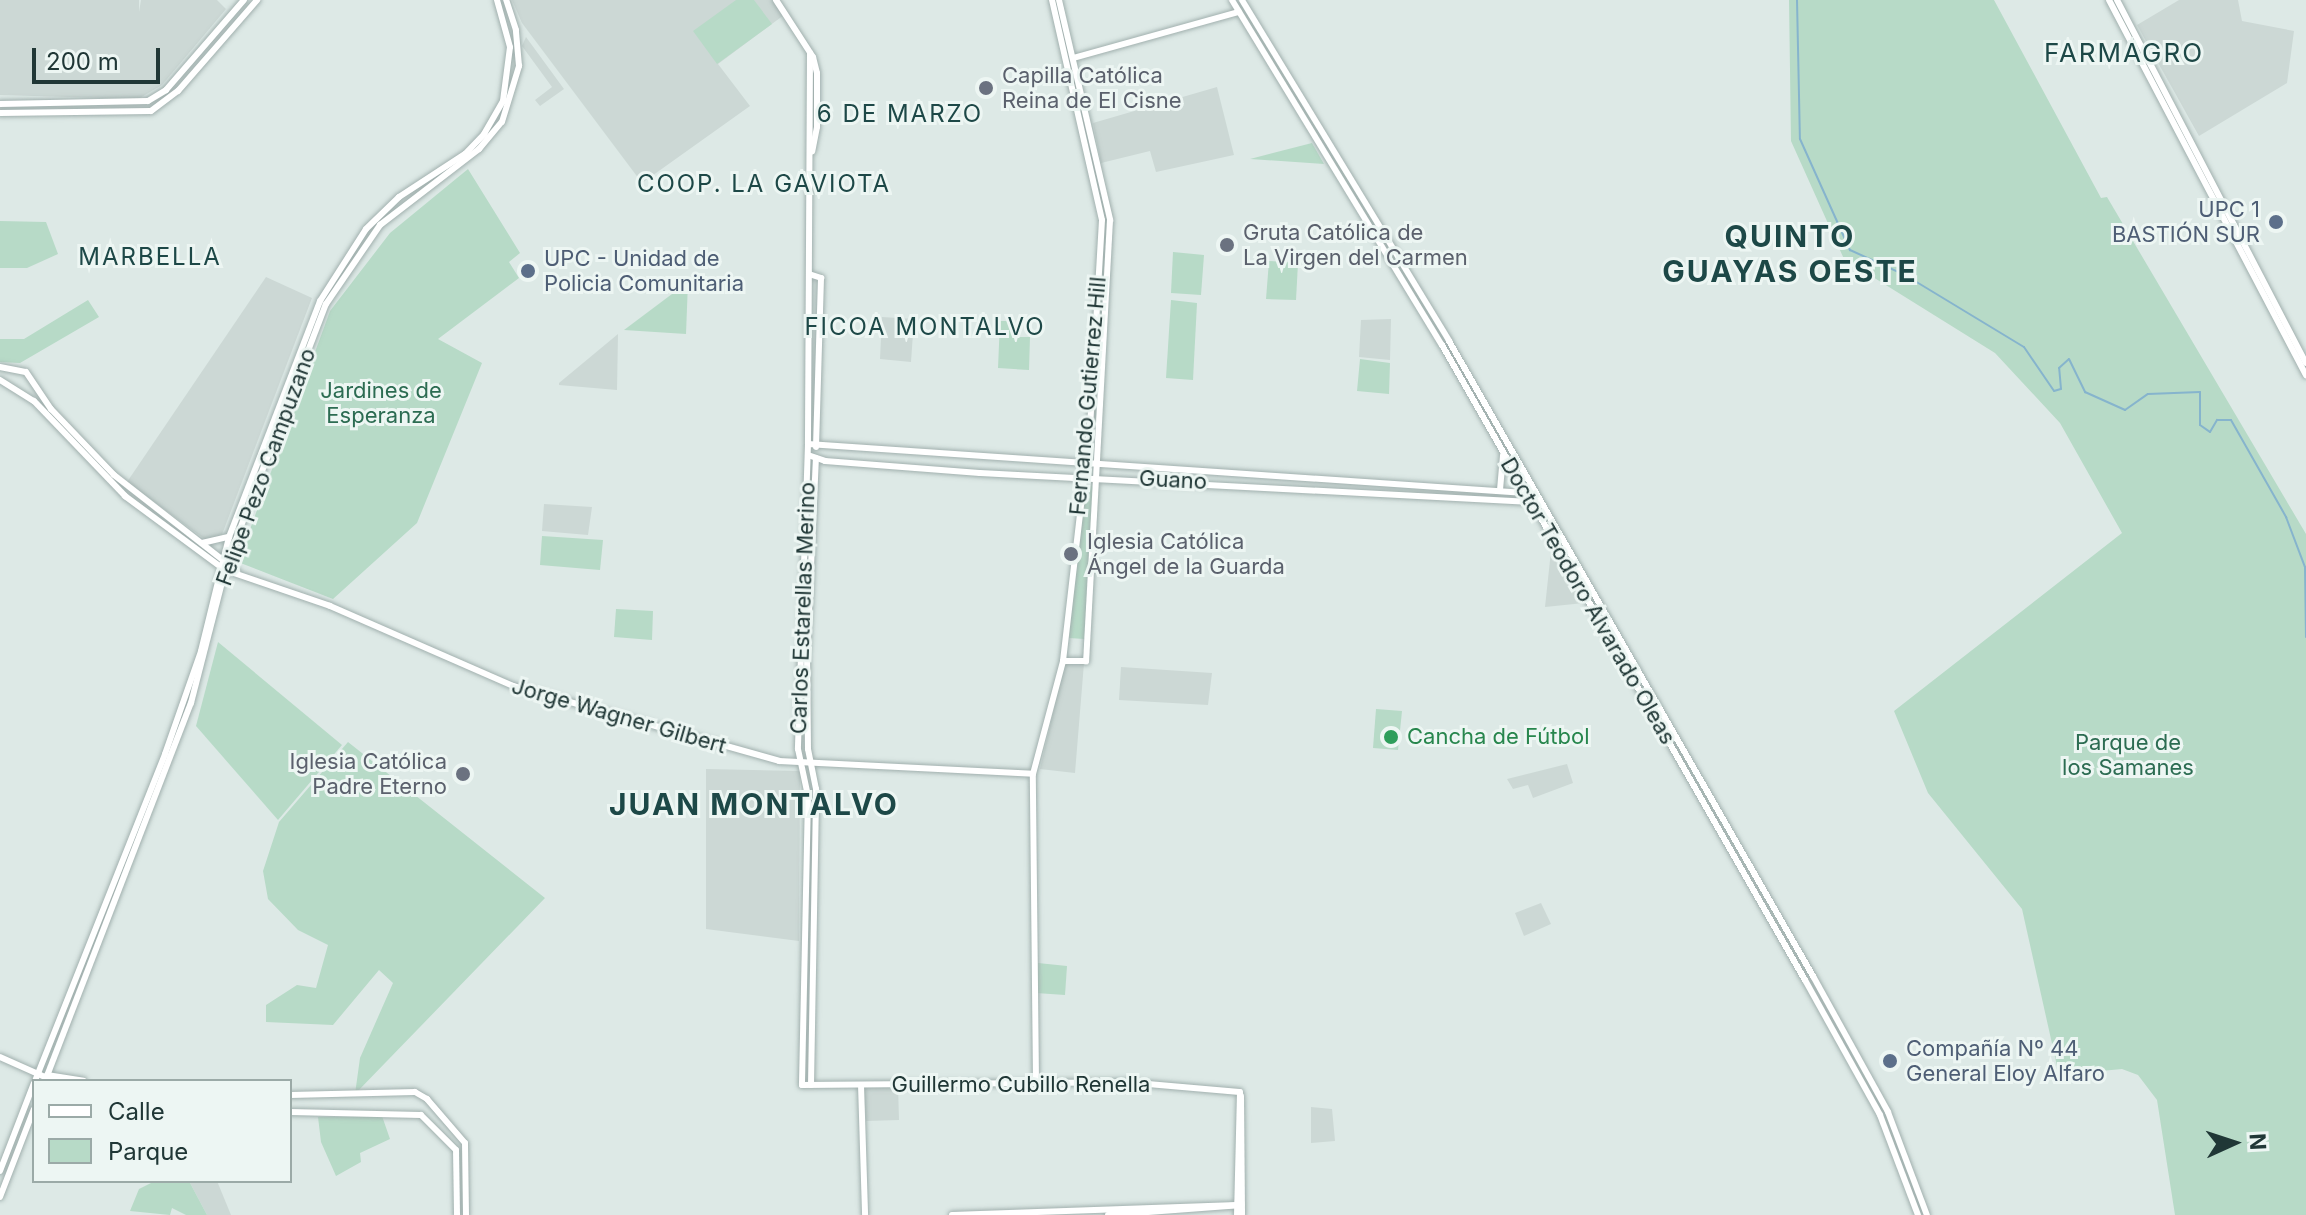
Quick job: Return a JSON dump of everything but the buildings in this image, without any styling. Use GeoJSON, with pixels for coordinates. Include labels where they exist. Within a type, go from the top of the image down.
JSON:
{"type":"FeatureCollection","features":[{"type":"Feature","properties":{"kind":"street"},"geometry":{"type":"LineString","coordinates":[[0,104],[148,101],[166,90],[244,0]]}},
{"type":"Feature","properties":{"kind":"street"},"geometry":{"type":"LineString","coordinates":[[0,113],[151,111],[178,91],[257,0]]}},
{"type":"Feature","properties":{"kind":"street","name":"Felipe Pezo Campuzano"},"geometry":{"type":"LineString","coordinates":[[46,1078],[204,668],[229,537],[311,321],[346,256],[388,205],[465,154],[497,114],[510,55],[497,0]]}},
{"type":"Feature","properties":{"kind":"street","name":"Felipe Pezo Campuzano"},"geometry":{"type":"LineString","coordinates":[[224,564],[319,320],[344,271],[380,225],[479,149],[507,113],[519,56],[506,0]]}},
{"type":"Feature","properties":{"kind":"street","name":"Carlos Estarellas Merino"},"geometry":{"type":"LineString","coordinates":[[776,0],[810,53],[817,73],[809,274],[808,455],[799,654],[802,762],[808,819],[802,1085]]}},
{"type":"Feature","properties":{"kind":"street","name":"Fernando Gutierrez Hill"},"geometry":{"type":"LineString","coordinates":[[1036,1081],[1033,774],[1063,661],[1086,462],[1102,207],[1052,0]]}},
{"type":"Feature","properties":{"kind":"street","name":"Fernando Gutierrez Hill"},"geometry":{"type":"LineString","coordinates":[[1059,0],[1110,220],[1086,661],[1063,661]]}},
{"type":"Feature","properties":{"kind":"street","name":"Doctor Teodoro Alvarado Oleas"},"geometry":{"type":"LineString","coordinates":[[1232,0],[1502,452],[1861,1072],[1888,1112],[1927,1215]]}},
{"type":"Feature","properties":{"kind":"street","name":"Doctor Teodoro Alvarado Oleas"},"geometry":{"type":"LineString","coordinates":[[1242,0],[1533,488],[1861,1072],[1918,1215]]}},
{"type":"Feature","properties":{"kind":"street"},"geometry":{"type":"LineString","coordinates":[[2109,0],[2306,375]]}},
{"type":"Feature","properties":{"kind":"street"},"geometry":{"type":"LineString","coordinates":[[2117,0],[2306,363]]}},
{"type":"Feature","properties":{"kind":"street"},"geometry":{"type":"LineString","coordinates":[[1073,58],[1239,12]]}},
{"type":"Feature","properties":{"kind":"street"},"geometry":{"type":"LineString","coordinates":[[809,274],[821,278],[816,447]]}},
{"type":"Feature","properties":{"kind":"street"},"geometry":{"type":"LineString","coordinates":[[2,368],[23,369],[51,409],[114,475],[224,564]]}},
{"type":"Feature","properties":{"kind":"street"},"geometry":{"type":"LineString","coordinates":[[1,379],[25,393],[125,496],[224,564]]}},
{"type":"Feature","properties":{"kind":"street"},"geometry":{"type":"LineString","coordinates":[[25,393],[33,391],[34,382]]}},
{"type":"Feature","properties":{"kind":"street","name":"Guano"},"geometry":{"type":"LineString","coordinates":[[808,444],[816,447],[1097,462],[1525,493]]}},
{"type":"Feature","properties":{"kind":"street"},"geometry":{"type":"LineString","coordinates":[[1500,491],[1506,469],[1502,452]]}},
{"type":"Feature","properties":{"kind":"street","name":"Guano"},"geometry":{"type":"LineString","coordinates":[[808,455],[1083,479],[1531,502],[1539,499]]}},
{"type":"Feature","properties":{"kind":"street","name":"Carlos Estarellas Merino"},"geometry":{"type":"LineString","coordinates":[[811,1085],[816,799],[811,762],[807,655],[816,458]]}},
{"type":"Feature","properties":{"kind":"street"},"geometry":{"type":"LineString","coordinates":[[1110,478],[1112,463]]}},
{"type":"Feature","properties":{"kind":"street"},"geometry":{"type":"LineString","coordinates":[[1525,493],[1533,488]]}},
{"type":"Feature","properties":{"kind":"street"},"geometry":{"type":"LineString","coordinates":[[199,542],[215,544],[229,537]]}},
{"type":"Feature","properties":{"kind":"street","name":"Jorge Wagner Gilbert"},"geometry":{"type":"LineString","coordinates":[[224,564],[513,686],[744,753],[802,762],[1033,774]]}},
{"type":"Feature","properties":{"kind":"street","name":"Felipe Pezo Campuzano"},"geometry":{"type":"LineString","coordinates":[[35,1079],[106,920]]}},
{"type":"Feature","properties":{"kind":"street"},"geometry":{"type":"LineString","coordinates":[[0,1057],[46,1078]]}},
{"type":"Feature","properties":{"kind":"street","name":"Guillermo Cubillo Renella"},"geometry":{"type":"LineString","coordinates":[[802,1085],[1125,1082],[1240,1092],[1240,1205]]}},
{"type":"Feature","properties":{"kind":"street"},"geometry":{"type":"LineString","coordinates":[[861,1085],[865,1215]]}},
{"type":"Feature","properties":{"kind":"street","name":"Felipe Pezo Campuzano"},"geometry":{"type":"LineString","coordinates":[[0,1171],[32,1087]]}},
{"type":"Feature","properties":{"kind":"street"},"geometry":{"type":"LineString","coordinates":[[292,1095],[415,1092],[459,1131],[465,1143],[466,1215]]}},
{"type":"Feature","properties":{"kind":"street"},"geometry":{"type":"LineString","coordinates":[[292,1112],[414,1112],[456,1150],[457,1215]]}},
{"type":"Feature","properties":{"kind":"street"},"geometry":{"type":"LineString","coordinates":[[0,1197],[32,1114]]}},
{"type":"Feature","properties":{"kind":"street"},"geometry":{"type":"LineString","coordinates":[[952,1215],[1240,1205]]}},
{"type":"Feature","properties":{"kind":"street"},"geometry":{"type":"LineString","coordinates":[[1108,1215],[1240,1205]]}},
{"type":"Feature","properties":{"kind":"street"},"geometry":{"type":"LineString","coordinates":[[1240,1205],[1240,1215]]}},
{"type":"Feature","properties":{"kind":"shaded area"},"geometry":{"type":"Polygon","coordinates":[[[0,0],[139,0],[139,12],[141,0],[217,0],[226,9],[162,85],[138,99],[0,95],[0,0]]]}},
{"type":"Feature","properties":{"kind":"shaded area"},"geometry":{"type":"Polygon","coordinates":[[[512,0],[773,0],[784,15],[718,64],[750,106],[642,183],[522,23],[512,0]]]}},
{"type":"Feature","properties":{"kind":"shaded area"},"geometry":{"type":"Polygon","coordinates":[[[2179,0],[2238,0],[2242,21],[2294,31],[2287,83],[2199,136],[2137,25],[2179,0]]]}},
{"type":"Feature","properties":{"kind":"shaded area"},"geometry":{"type":"Polygon","coordinates":[[[526,37],[564,89],[540,106],[535,100],[552,87],[522,46],[526,37]]]}},
{"type":"Feature","properties":{"kind":"shaded area"},"geometry":{"type":"Polygon","coordinates":[[[1217,87],[1234,155],[1156,172],[1150,151],[1101,163],[1093,123],[1217,87]]]}},
{"type":"Feature","properties":{"kind":"shaded area"},"geometry":{"type":"Polygon","coordinates":[[[266,277],[312,298],[221,537],[206,540],[127,482],[266,277]]]}},
{"type":"Feature","properties":{"kind":"shaded area"},"geometry":{"type":"Polygon","coordinates":[[[882,317],[914,319],[911,362],[880,359],[882,317]]]}},
{"type":"Feature","properties":{"kind":"shaded area"},"geometry":{"type":"Polygon","coordinates":[[[1391,319],[1390,360],[1359,357],[1361,320],[1391,319]]]}},
{"type":"Feature","properties":{"kind":"shaded area"},"geometry":{"type":"Polygon","coordinates":[[[618,334],[617,390],[559,385],[559,383],[618,334]]]}},
{"type":"Feature","properties":{"kind":"shaded area"},"geometry":{"type":"Polygon","coordinates":[[[544,504],[592,507],[588,535],[542,531],[544,504]]]}},
{"type":"Feature","properties":{"kind":"shaded area"},"geometry":{"type":"Polygon","coordinates":[[[1551,551],[1556,551],[1584,603],[1545,607],[1551,551]]]}},
{"type":"Feature","properties":{"kind":"shaded area"},"geometry":{"type":"Polygon","coordinates":[[[1065,661],[1084,663],[1075,773],[1040,769],[1065,661]]]}},
{"type":"Feature","properties":{"kind":"shaded area"},"geometry":{"type":"Polygon","coordinates":[[[1121,667],[1212,673],[1208,705],[1119,700],[1121,667]]]}},
{"type":"Feature","properties":{"kind":"shaded area"},"geometry":{"type":"Polygon","coordinates":[[[1567,764],[1573,783],[1533,798],[1528,785],[1513,789],[1507,779],[1567,764]]]}},
{"type":"Feature","properties":{"kind":"shaded area"},"geometry":{"type":"Polygon","coordinates":[[[706,769],[800,771],[799,941],[706,929],[706,769]]]}},
{"type":"Feature","properties":{"kind":"shaded area"},"geometry":{"type":"Polygon","coordinates":[[[1541,903],[1551,924],[1524,936],[1515,913],[1541,903]]]}},
{"type":"Feature","properties":{"kind":"shaded area"},"geometry":{"type":"Polygon","coordinates":[[[864,1086],[898,1086],[899,1120],[866,1121],[864,1086]]]}},
{"type":"Feature","properties":{"kind":"shaded area"},"geometry":{"type":"Polygon","coordinates":[[[1311,1107],[1332,1109],[1335,1141],[1311,1143],[1311,1107]]]}},
{"type":"Feature","properties":{"kind":"shaded area"},"geometry":{"type":"Polygon","coordinates":[[[190,1183],[218,1183],[231,1215],[207,1215],[190,1183]]]}},
{"type":"Feature","properties":{"kind":"green space"},"geometry":{"type":"Polygon","coordinates":[[[736,0],[754,0],[772,24],[717,64],[693,31],[736,0]]]}},
{"type":"Feature","properties":{"kind":"green space","name":"Parque de los Samanes"},"geometry":{"type":"Polygon","coordinates":[[[1789,0],[1994,0],[2101,198],[2107,197],[2306,534],[2306,1215],[2175,1215],[2157,1100],[2138,1075],[2122,1069],[2059,1075],[2022,909],[1928,793],[1894,711],[2122,533],[2060,423],[1995,353],[1844,259],[1791,141],[1789,0]]]}},
{"type":"Feature","properties":{"kind":"green space"},"geometry":{"type":"Polygon","coordinates":[[[1312,143],[1324,164],[1250,159],[1312,143]]]}},
{"type":"Feature","properties":{"kind":"green space","name":"Jardines de Esperanza"},"geometry":{"type":"Polygon","coordinates":[[[468,169],[520,253],[509,262],[519,278],[438,339],[482,363],[417,523],[333,599],[238,562],[330,311],[390,233],[468,169]]]}},
{"type":"Feature","properties":{"kind":"green space"},"geometry":{"type":"Polygon","coordinates":[[[0,221],[46,222],[58,254],[27,268],[0,268],[0,221]]]}},
{"type":"Feature","properties":{"kind":"green space"},"geometry":{"type":"Polygon","coordinates":[[[1173,252],[1204,255],[1201,295],[1171,293],[1173,252]]]}},
{"type":"Feature","properties":{"kind":"green space"},"geometry":{"type":"Polygon","coordinates":[[[1269,261],[1298,263],[1296,300],[1266,299],[1269,261]]]}},
{"type":"Feature","properties":{"kind":"green space"},"geometry":{"type":"Polygon","coordinates":[[[688,282],[686,334],[624,330],[688,282]]]}},
{"type":"Feature","properties":{"kind":"green space"},"geometry":{"type":"Polygon","coordinates":[[[88,300],[99,317],[20,363],[0,362],[0,339],[24,339],[88,300]]]}},
{"type":"Feature","properties":{"kind":"green space"},"geometry":{"type":"Polygon","coordinates":[[[1171,300],[1197,303],[1193,380],[1166,378],[1171,300]]]}},
{"type":"Feature","properties":{"kind":"green space"},"geometry":{"type":"Polygon","coordinates":[[[1000,321],[1012,321],[1012,337],[1030,337],[1029,370],[998,368],[1000,321]]]}},
{"type":"Feature","properties":{"kind":"green space"},"geometry":{"type":"Polygon","coordinates":[[[1360,359],[1390,363],[1389,394],[1357,391],[1360,359]]]}},
{"type":"Feature","properties":{"kind":"green space"},"geometry":{"type":"Polygon","coordinates":[[[1091,485],[1096,490],[1084,639],[1069,638],[1084,489],[1091,485]]]}},
{"type":"Feature","properties":{"kind":"green space"},"geometry":{"type":"Polygon","coordinates":[[[542,536],[603,540],[600,570],[540,565],[542,536]]]}},
{"type":"Feature","properties":{"kind":"green space"},"geometry":{"type":"Polygon","coordinates":[[[616,609],[653,611],[652,640],[614,637],[616,609]]]}},
{"type":"Feature","properties":{"kind":"green space"},"geometry":{"type":"Polygon","coordinates":[[[218,642],[342,745],[278,820],[196,726],[218,642]]]}},
{"type":"Feature","properties":{"kind":"green space"},"geometry":{"type":"Polygon","coordinates":[[[1376,709],[1402,711],[1398,750],[1373,748],[1376,709]]]}},
{"type":"Feature","properties":{"kind":"green space"},"geometry":{"type":"Polygon","coordinates":[[[348,742],[545,898],[355,1094],[360,1058],[393,983],[379,970],[333,1025],[266,1022],[266,1005],[297,985],[316,988],[328,945],[298,930],[268,899],[263,871],[279,822],[348,742]]]}},
{"type":"Feature","properties":{"kind":"green space"},"geometry":{"type":"Polygon","coordinates":[[[1038,963],[1067,966],[1065,995],[1036,993],[1038,963]]]}},
{"type":"Feature","properties":{"kind":"green space"},"geometry":{"type":"Polygon","coordinates":[[[382,1116],[390,1139],[360,1153],[361,1162],[336,1176],[321,1142],[318,1117],[382,1116]]]}},
{"type":"Feature","properties":{"kind":"green space"},"geometry":{"type":"Polygon","coordinates":[[[151,1183],[190,1183],[207,1215],[186,1215],[172,1208],[170,1215],[130,1211],[139,1189],[151,1183]]]}},
{"type":"Feature","properties":{"kind":"waterway"},"geometry":{"type":"LineString","coordinates":[[1797,0],[1800,139],[1850,250],[1905,275],[2024,347],[2054,391],[2061,389],[2059,368],[2069,359],[2085,392],[2125,410],[2148,394],[2200,392],[2200,425],[2210,432],[2217,420],[2231,420],[2286,517],[2305,567],[2306,637]]}},
{"type":"Feature","properties":{"kind":"place","name":"Capilla Católica Reina de El Cisne"},"geometry":{"type":"Point","coordinates":[986,88]}},
{"type":"Feature","properties":{"kind":"place","name":"UPC 1 BASTIÓN SUR"},"geometry":{"type":"Point","coordinates":[2276,222]}},
{"type":"Feature","properties":{"kind":"place","name":"Gruta Católica de La Virgen del Carmen"},"geometry":{"type":"Point","coordinates":[1227,245]}},
{"type":"Feature","properties":{"kind":"place","name":"UPC - Unidad de Policia Comunitaria"},"geometry":{"type":"Point","coordinates":[528,271]}},
{"type":"Feature","properties":{"kind":"place","name":"Iglesia Católica Ángel de la Guarda"},"geometry":{"type":"Point","coordinates":[1071,554]}},
{"type":"Feature","properties":{"kind":"place","name":"Cancha de Fútbol"},"geometry":{"type":"Point","coordinates":[1391,737]}},
{"type":"Feature","properties":{"kind":"place","name":"Iglesia Católica Padre Eterno"},"geometry":{"type":"Point","coordinates":[463,774]}},
{"type":"Feature","properties":{"kind":"place","name":"Compañía Nº 44 General Eloy Alfaro"},"geometry":{"type":"Point","coordinates":[1890,1061]}},
{"type":"Feature","properties":{"kind":"district","name":"FARMAGRO"},"geometry":{"type":"Point","coordinates":[2124,53]}},
{"type":"Feature","properties":{"kind":"district","name":"6 DE MARZO"},"geometry":{"type":"Point","coordinates":[900,114]}},
{"type":"Feature","properties":{"kind":"district","name":"COOP. LA GAVIOTA"},"geometry":{"type":"Point","coordinates":[764,184]}},
{"type":"Feature","properties":{"kind":"district","name":"QUINTO GUAYAS OESTE"},"geometry":{"type":"Point","coordinates":[1790,253]}},
{"type":"Feature","properties":{"kind":"district","name":"MARBELLA"},"geometry":{"type":"Point","coordinates":[150,257]}},
{"type":"Feature","properties":{"kind":"district","name":"FICOA MONTALVO"},"geometry":{"type":"Point","coordinates":[925,327]}},
{"type":"Feature","properties":{"kind":"district","name":"JUAN MONTALVO"},"geometry":{"type":"Point","coordinates":[754,804]}}]}
